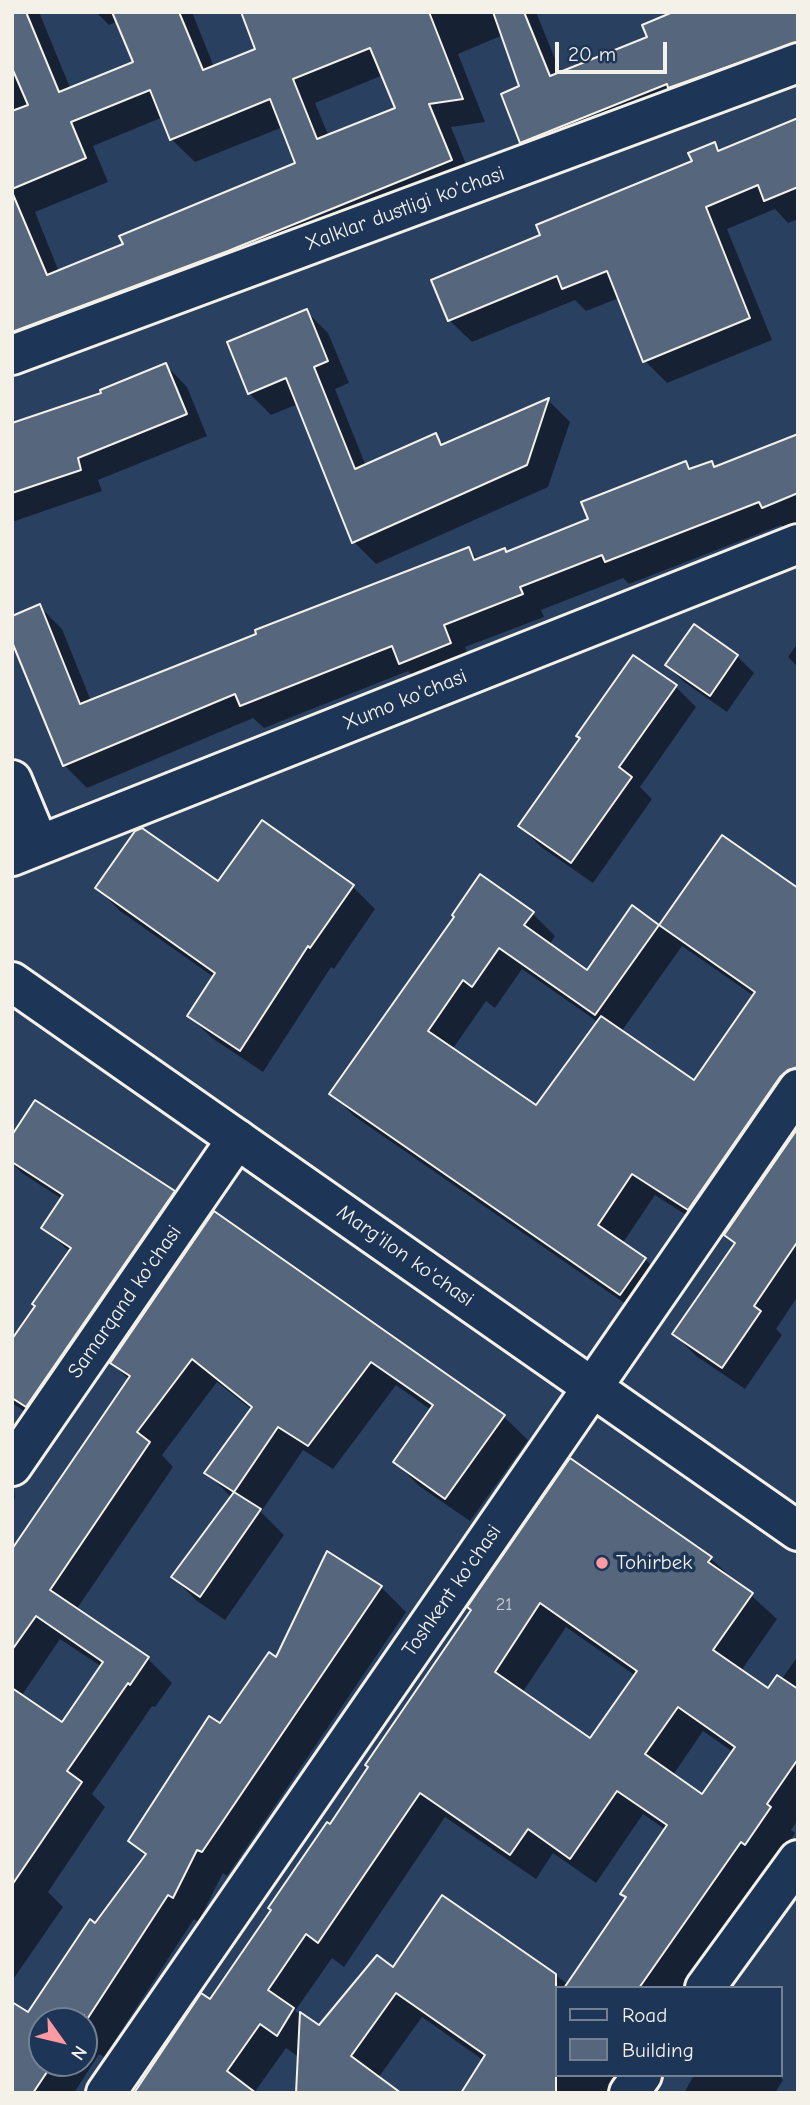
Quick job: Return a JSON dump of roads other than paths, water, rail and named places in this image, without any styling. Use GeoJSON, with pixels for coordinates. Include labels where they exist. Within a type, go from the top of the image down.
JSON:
{"type":"FeatureCollection","features":[{"type":"Feature","properties":{"kind":"street","name":"Xalklar dustligi ko'chasi"},"geometry":{"type":"LineString","coordinates":[[12,355],[798,63]]}},
{"type":"Feature","properties":{"kind":"street","name":"Xumo ko'chasi"},"geometry":{"type":"LineString","coordinates":[[26,851],[798,544]]}},
{"type":"Feature","properties":{"kind":"street"},"geometry":{"type":"LineString","coordinates":[[12,780],[26,851]]}},
{"type":"Feature","properties":{"kind":"street","name":"Marg'ilon ko'chasi"},"geometry":{"type":"LineString","coordinates":[[12,982],[798,1531]]}},
{"type":"Feature","properties":{"kind":"street","name":"Toshkent ko'chasi"},"geometry":{"type":"LineString","coordinates":[[106,2093],[798,1090]]}},
{"type":"Feature","properties":{"kind":"street","name":"Samarqand ko'chasi"},"geometry":{"type":"LineString","coordinates":[[12,1466],[237,1139]]}},
{"type":"Feature","properties":{"kind":"street"},"geometry":{"type":"LineString","coordinates":[[706,1986],[798,1860]]}},
{"type":"Feature","properties":{"kind":"street"},"geometry":{"type":"LineString","coordinates":[[629,2093],[641,2077]]}},
{"type":"Feature","properties":{"kind":"place","name":"Tohirbek"},"geometry":{"type":"Point","coordinates":[602,1563]}}]}
